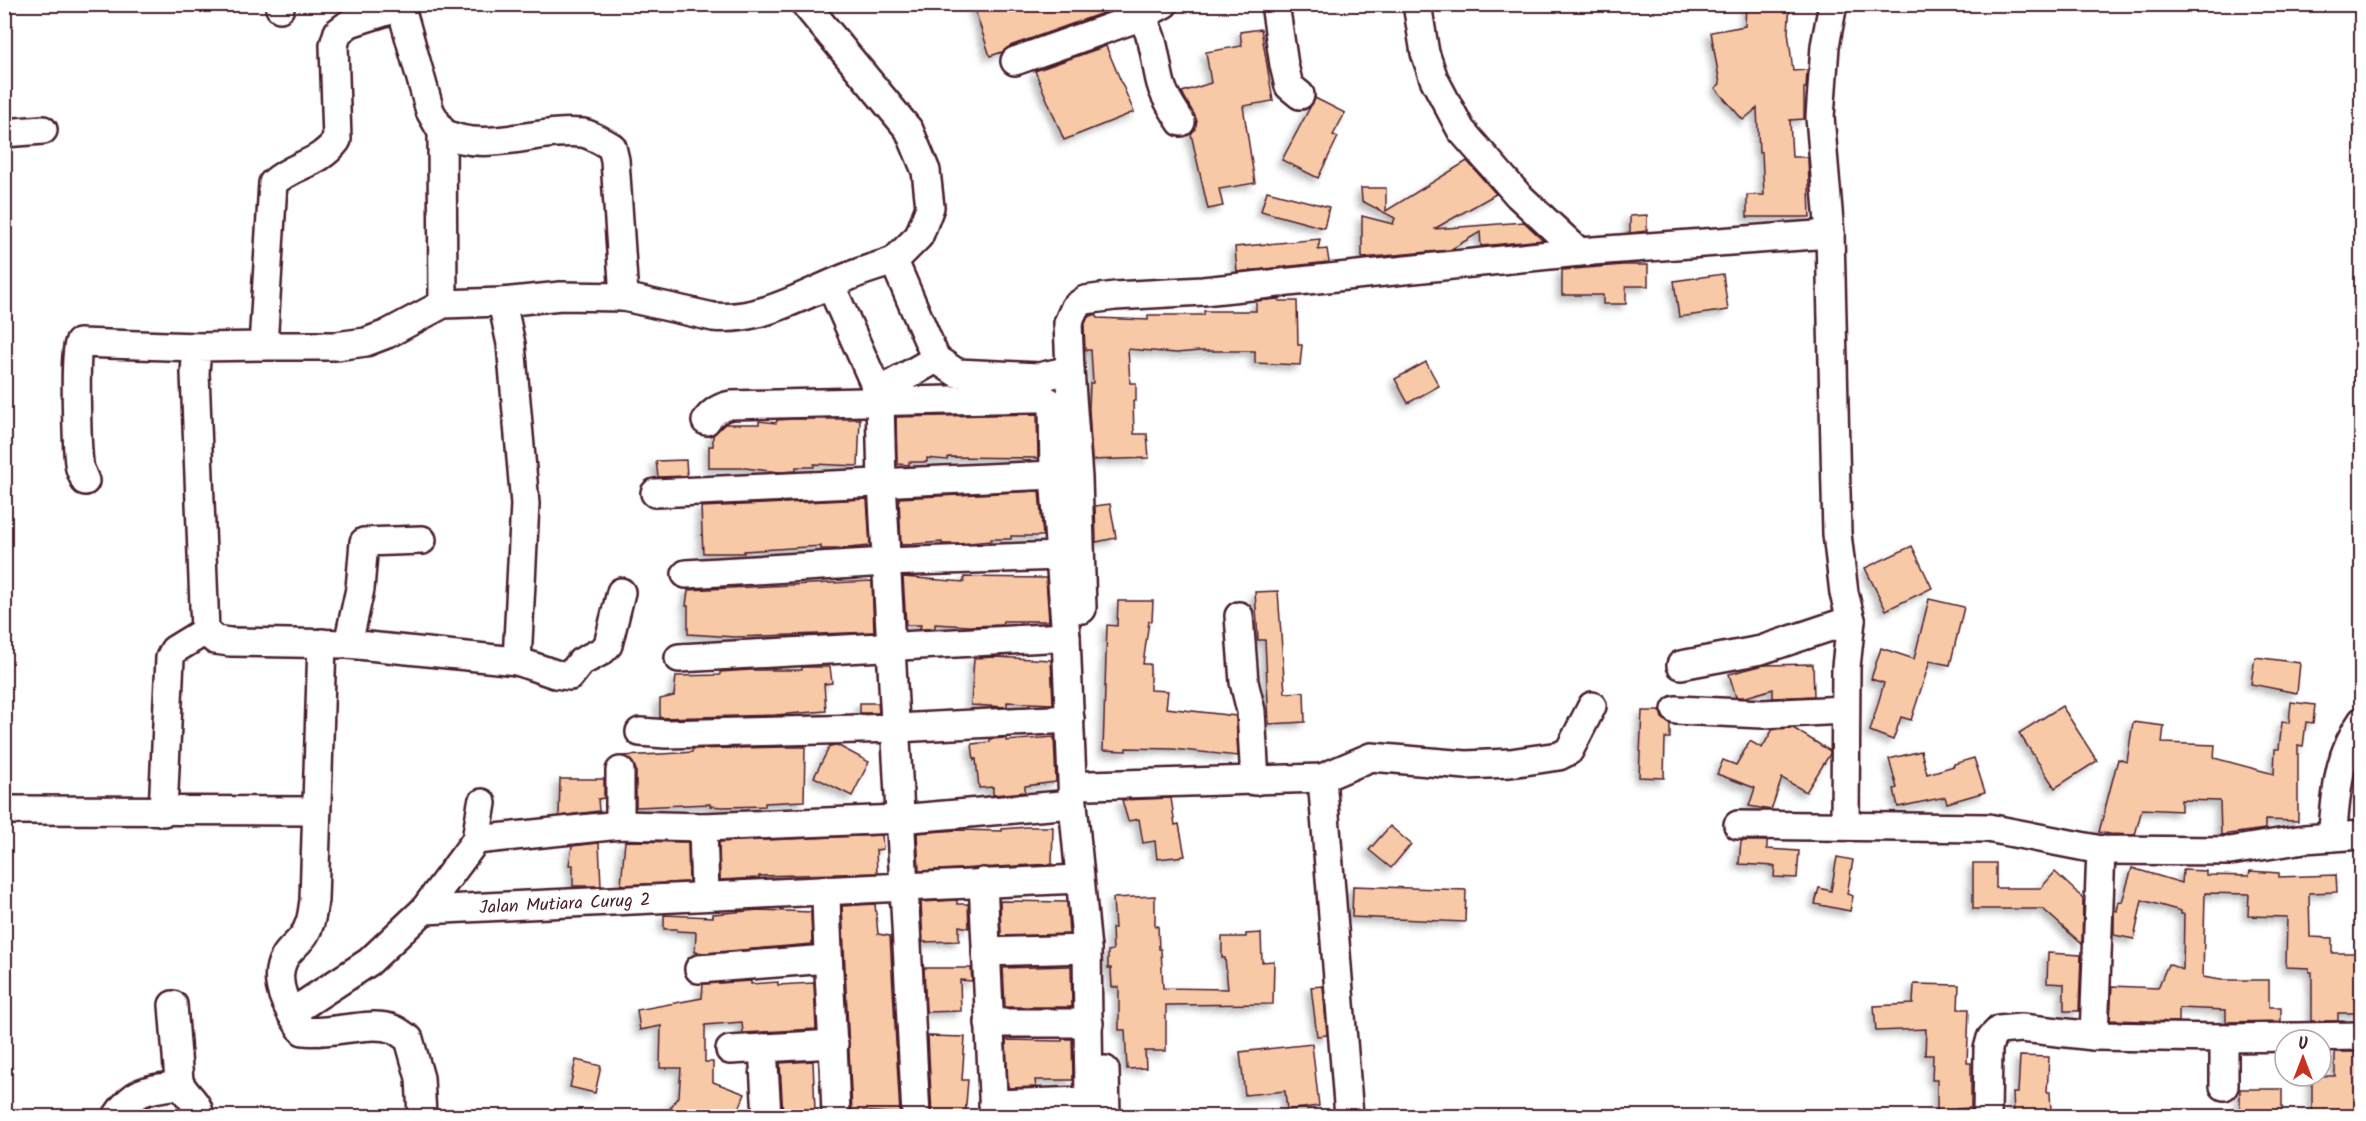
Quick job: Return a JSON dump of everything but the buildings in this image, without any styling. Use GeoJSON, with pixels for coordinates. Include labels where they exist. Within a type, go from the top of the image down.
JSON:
{"type":"FeatureCollection","features":[{"type":"Feature","properties":{"kind":"street"},"geometry":{"type":"LineString","coordinates":[[85,481],[79,467],[76,440],[78,405],[76,352],[79,343],[197,347],[336,346],[366,342],[387,334],[443,304],[502,302],[561,296],[624,297],[725,318],[754,315],[849,276],[894,261],[919,237],[930,207],[926,171],[909,130],[805,4]]}},
{"type":"Feature","properties":{"kind":"street"},"geometry":{"type":"LineString","coordinates":[[1275,4],[1289,86],[1300,94]]}},
{"type":"Feature","properties":{"kind":"street"},"geometry":{"type":"LineString","coordinates":[[1417,4],[1425,53],[1434,79],[1461,130],[1518,195],[1579,252]]}},
{"type":"Feature","properties":{"kind":"street"},"geometry":{"type":"LineString","coordinates":[[1833,4],[1825,46],[1820,117],[1830,234],[1837,534],[1844,593],[1851,620],[1846,667],[1845,825]]}},
{"type":"Feature","properties":{"kind":"street"},"geometry":{"type":"LineString","coordinates":[[263,346],[273,183],[283,174],[328,152],[337,140],[334,45],[338,32],[350,23],[400,6],[430,111],[442,132],[443,304]]}},
{"type":"Feature","properties":{"kind":"street"},"geometry":{"type":"LineString","coordinates":[[1015,61],[1152,10]]}},
{"type":"Feature","properties":{"kind":"street"},"geometry":{"type":"LineString","coordinates":[[1152,10],[1144,21],[1153,46],[1161,87],[1181,122]]}},
{"type":"Feature","properties":{"kind":"street"},"geometry":{"type":"LineString","coordinates":[[4,133],[43,130]]}},
{"type":"Feature","properties":{"kind":"street"},"geometry":{"type":"LineString","coordinates":[[442,132],[455,139],[476,141],[584,133],[612,147],[615,160],[624,297]]}},
{"type":"Feature","properties":{"kind":"street"},"geometry":{"type":"LineString","coordinates":[[983,882],[993,1110],[1088,1100],[1087,949],[1079,879],[1082,794],[1078,478],[1068,323],[1075,307],[1085,300],[1115,296],[1203,291],[1579,252],[1830,234]]}},
{"type":"Feature","properties":{"kind":"street"},"geometry":{"type":"LineString","coordinates":[[894,261],[936,360],[957,373],[977,375],[1039,377],[1070,370]]}},
{"type":"Feature","properties":{"kind":"street"},"geometry":{"type":"LineString","coordinates":[[836,297],[879,397],[916,1116]]}},
{"type":"Feature","properties":{"kind":"street"},"geometry":{"type":"LineString","coordinates":[[502,302],[511,344],[525,504],[517,661]]}},
{"type":"Feature","properties":{"kind":"street"},"geometry":{"type":"LineString","coordinates":[[197,347],[195,373],[205,631],[209,637],[230,642],[335,644],[517,661],[555,674],[570,676],[581,662],[602,651],[608,645],[621,592]]}},
{"type":"Feature","properties":{"kind":"street"},"geometry":{"type":"LineString","coordinates":[[879,397],[936,360]]}},
{"type":"Feature","properties":{"kind":"street"},"geometry":{"type":"LineString","coordinates":[[706,421],[721,407],[731,405],[879,397],[1033,398],[1048,400],[1053,404],[1054,475],[1070,719],[1082,794],[1106,1116]]}},
{"type":"Feature","properties":{"kind":"street"},"geometry":{"type":"LineString","coordinates":[[655,494],[698,490],[1054,475]]}},
{"type":"Feature","properties":{"kind":"street"},"geometry":{"type":"LineString","coordinates":[[422,540],[364,542],[360,589],[335,644],[316,811],[314,900],[311,924],[302,938],[284,957],[281,975],[282,994],[303,1031],[315,1033],[380,1027],[393,1029],[409,1039],[420,1078],[422,1116]]}},
{"type":"Feature","properties":{"kind":"street"},"geometry":{"type":"LineString","coordinates":[[686,574],[887,562],[1061,556]]}},
{"type":"Feature","properties":{"kind":"street"},"geometry":{"type":"LineString","coordinates":[[1239,616],[1244,682],[1251,711],[1255,781]]}},
{"type":"Feature","properties":{"kind":"street"},"geometry":{"type":"LineString","coordinates":[[1681,665],[1761,650],[1851,620]]}},
{"type":"Feature","properties":{"kind":"street"},"geometry":{"type":"LineString","coordinates":[[163,812],[170,658],[174,650],[205,631]]}},
{"type":"Feature","properties":{"kind":"street"},"geometry":{"type":"LineString","coordinates":[[679,658],[1066,637]]}},
{"type":"Feature","properties":{"kind":"street"},"geometry":{"type":"LineString","coordinates":[[476,840],[620,825],[704,827],[899,819],[1082,794],[1322,778],[1371,757],[1466,765],[1510,763],[1559,756],[1569,750],[1592,706]]}},
{"type":"Feature","properties":{"kind":"street"},"geometry":{"type":"LineString","coordinates":[[1676,710],[1763,714],[1845,710]]}},
{"type":"Feature","properties":{"kind":"street"},"geometry":{"type":"LineString","coordinates":[[640,732],[666,734],[897,728],[1070,719]]}},
{"type":"Feature","properties":{"kind":"street"},"geometry":{"type":"LineString","coordinates":[[2332,837],[2341,760],[2350,738],[2361,721]]}},
{"type":"Feature","properties":{"kind":"street"},"geometry":{"type":"LineString","coordinates":[[620,771],[620,825]]}},
{"type":"Feature","properties":{"kind":"street"},"geometry":{"type":"LineString","coordinates":[[1322,778],[1349,1116]]}},
{"type":"Feature","properties":{"kind":"street"},"geometry":{"type":"LineString","coordinates":[[291,1013],[369,962],[424,910],[476,840],[482,803]]}},
{"type":"Feature","properties":{"kind":"street"},"geometry":{"type":"LineString","coordinates":[[4,810],[316,811]]}},
{"type":"Feature","properties":{"kind":"street"},"geometry":{"type":"LineString","coordinates":[[1738,825],[1988,828],[2101,850],[2230,851],[2304,839],[2361,834]]}},
{"type":"Feature","properties":{"kind":"street"},"geometry":{"type":"LineString","coordinates":[[704,827],[705,896]]}},
{"type":"Feature","properties":{"kind":"street"},"geometry":{"type":"LineString","coordinates":[[2094,1036],[2101,850]]}},
{"type":"Feature","properties":{"kind":"street","name":"Jalan Mutiara Curug 2"},"geometry":{"type":"LineString","coordinates":[[424,910],[1079,879]]}},
{"type":"Feature","properties":{"kind":"street"},"geometry":{"type":"LineString","coordinates":[[826,890],[827,959],[834,1044],[836,1116]]}},
{"type":"Feature","properties":{"kind":"street"},"geometry":{"type":"LineString","coordinates":[[986,952],[1087,949]]}},
{"type":"Feature","properties":{"kind":"street"},"geometry":{"type":"LineString","coordinates":[[699,969],[827,959]]}},
{"type":"Feature","properties":{"kind":"street"},"geometry":{"type":"LineString","coordinates":[[172,1005],[180,1085],[194,1099],[200,1116]]}},
{"type":"Feature","properties":{"kind":"street"},"geometry":{"type":"LineString","coordinates":[[989,1023],[1089,1023]]}},
{"type":"Feature","properties":{"kind":"street"},"geometry":{"type":"LineString","coordinates":[[1987,1116],[1988,1049],[1991,1038],[1999,1030],[2021,1028],[2094,1036],[2224,1038],[2361,1036]]}},
{"type":"Feature","properties":{"kind":"street"},"geometry":{"type":"LineString","coordinates":[[2224,1038],[2224,1086]]}},
{"type":"Feature","properties":{"kind":"street"},"geometry":{"type":"LineString","coordinates":[[730,1050],[834,1044]]}},
{"type":"Feature","properties":{"kind":"street"},"geometry":{"type":"LineString","coordinates":[[763,1048],[767,1115]]}},
{"type":"Feature","properties":{"kind":"street"},"geometry":{"type":"LineString","coordinates":[[117,1116],[127,1102],[140,1092],[180,1085]]}}]}
